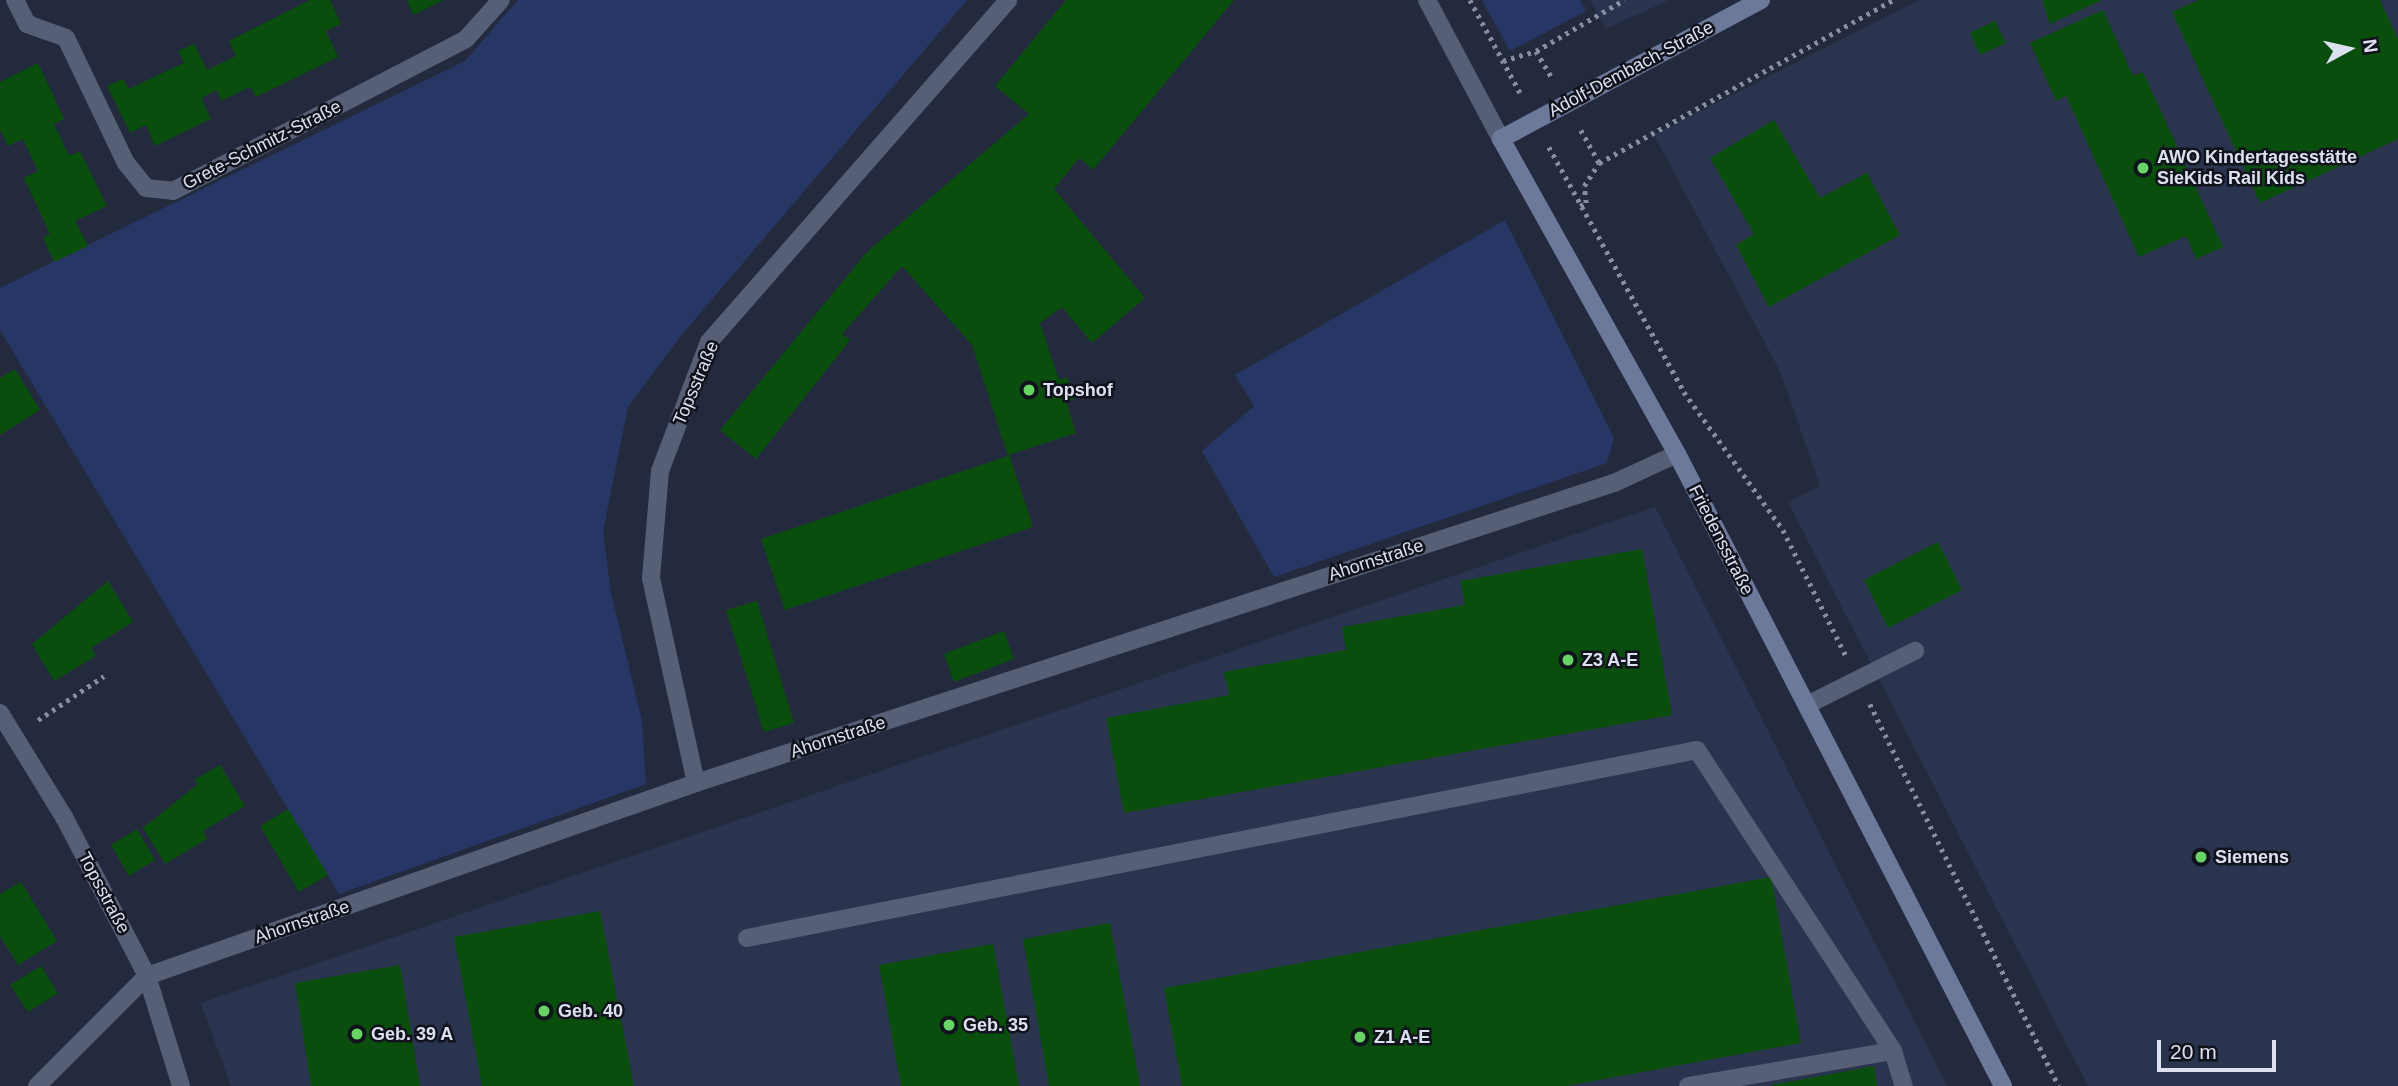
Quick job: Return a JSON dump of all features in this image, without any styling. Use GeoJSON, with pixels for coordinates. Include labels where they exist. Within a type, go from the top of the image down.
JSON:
{"type":"FeatureCollection","features":[{"type":"Feature","properties":{"kind":"main road","name":"Adolf-Dembach-Straße"},"geometry":{"type":"LineString","coordinates":[[1501,139],[1761,0]]}},
{"type":"Feature","properties":{"kind":"main road","name":"Friedensstraße"},"geometry":{"type":"LineString","coordinates":[[1501,139],[1677,454],[2003,1086]]}},
{"type":"Feature","properties":{"kind":"street","name":"Grete-Schmitz-Straße"},"geometry":{"type":"LineString","coordinates":[[15,0],[27,24],[66,37],[126,163],[139,180],[146,188],[173,191],[466,39],[500,0]]}},
{"type":"Feature","properties":{"kind":"street","name":"Topsstraße"},"geometry":{"type":"LineString","coordinates":[[696,783],[652,578],[660,471],[709,342],[1008,0]]}},
{"type":"Feature","properties":{"kind":"street","name":"Friedensstraße"},"geometry":{"type":"LineString","coordinates":[[1427,0],[1501,139]]}},
{"type":"Feature","properties":{"kind":"street","name":"Ahornstraße"},"geometry":{"type":"LineString","coordinates":[[37,1086],[147,976],[696,783],[1614,483],[1677,454]]}},
{"type":"Feature","properties":{"kind":"street"},"geometry":{"type":"LineString","coordinates":[[1807,705],[1915,652]]}},
{"type":"Feature","properties":{"kind":"street","name":"Topsstraße"},"geometry":{"type":"LineString","coordinates":[[0,713],[64,817],[147,976],[181,1086]]}},
{"type":"Feature","properties":{"kind":"street"},"geometry":{"type":"LineString","coordinates":[[747,938],[1697,750],[1893,1051],[1904,1086]]}},
{"type":"Feature","properties":{"kind":"street"},"geometry":{"type":"LineString","coordinates":[[1688,1086],[1893,1051]]}},
{"type":"Feature","properties":{"kind":"path"},"geometry":{"type":"LineString","coordinates":[[1470,0],[1503,61],[1536,51],[1624,0]]}},
{"type":"Feature","properties":{"kind":"path"},"geometry":{"type":"LineString","coordinates":[[1893,0],[1599,163],[1584,186],[1586,203],[1580,206],[1684,392],[1783,530],[2059,1086]]}},
{"type":"Feature","properties":{"kind":"path"},"geometry":{"type":"LineString","coordinates":[[15,737],[104,676]]}},
{"type":"Feature","properties":{"kind":"shaded area"},"geometry":{"type":"Polygon","coordinates":[[[518,0],[967,0],[679,338],[628,407],[603,531],[611,593],[642,721],[646,784],[339,894],[0,330],[0,288],[465,61],[518,0]]]}},
{"type":"Feature","properties":{"kind":"shaded area"},"geometry":{"type":"Polygon","coordinates":[[[1482,0],[1580,0],[1586,11],[1510,51],[1482,0]]]}},
{"type":"Feature","properties":{"kind":"shaded area"},"geometry":{"type":"Polygon","coordinates":[[[1590,0],[1669,0],[1606,29],[1590,0]]]}},
{"type":"Feature","properties":{"kind":"shaded area"},"geometry":{"type":"Polygon","coordinates":[[[1919,0],[2398,0],[2398,1086],[2088,1086],[1788,502],[1820,486],[1781,373],[1654,135],[1919,0]]]}},
{"type":"Feature","properties":{"kind":"shaded area"},"geometry":{"type":"Polygon","coordinates":[[[1505,220],[1614,438],[1607,463],[1274,577],[1202,451],[1254,406],[1235,375],[1505,220]]]}},
{"type":"Feature","properties":{"kind":"shaded area"},"geometry":{"type":"Polygon","coordinates":[[[1655,507],[1947,1086],[231,1086],[201,1003],[1655,507]]]}},
{"type":"Feature","properties":{"kind":"building"},"geometry":{"type":"Polygon","coordinates":[[[310,0],[330,0],[341,24],[326,31],[338,57],[256,97],[250,87],[221,101],[217,90],[201,98],[211,119],[155,146],[146,125],[130,133],[107,86],[123,79],[129,89],[184,63],[178,51],[194,44],[207,70],[236,56],[229,41],[310,0]]]}},
{"type":"Feature","properties":{"kind":"building"},"geometry":{"type":"Polygon","coordinates":[[[407,0],[444,0],[413,15],[407,0]]]}},
{"type":"Feature","properties":{"kind":"building"},"geometry":{"type":"Polygon","coordinates":[[[1066,0],[1234,0],[1093,170],[1079,158],[1054,189],[1145,298],[1092,343],[1062,307],[1040,323],[1059,380],[1067,377],[1074,399],[1066,402],[1076,433],[1009,455],[1033,527],[785,610],[761,539],[1008,456],[972,345],[902,266],[842,334],[850,340],[756,459],[720,430],[867,252],[1029,114],[995,86],[1066,0]]]}},
{"type":"Feature","properties":{"kind":"building"},"geometry":{"type":"Polygon","coordinates":[[[2042,0],[2102,0],[2050,24],[2042,0]]]}},
{"type":"Feature","properties":{"kind":"building"},"geometry":{"type":"Polygon","coordinates":[[[2199,0],[2380,0],[2398,39],[2398,139],[2260,203],[2172,12],[2199,0]]]}},
{"type":"Feature","properties":{"kind":"building","name":"AWO Kindertagesstätte SieKids Rail Kids"},"geometry":{"type":"Polygon","coordinates":[[[2103,10],[2133,76],[2143,72],[2223,247],[2196,259],[2186,236],[2139,257],[2066,96],[2056,101],[2030,43],[2103,10]]]}},
{"type":"Feature","properties":{"kind":"building"},"geometry":{"type":"Polygon","coordinates":[[[1995,21],[2006,43],[1980,55],[1970,33],[1995,21]]]}},
{"type":"Feature","properties":{"kind":"building"},"geometry":{"type":"Polygon","coordinates":[[[38,63],[64,119],[54,124],[69,156],[80,151],[107,206],[75,221],[88,246],[54,262],[43,237],[50,234],[24,178],[38,171],[23,139],[8,146],[0,130],[0,82],[38,63]]]}},
{"type":"Feature","properties":{"kind":"building"},"geometry":{"type":"Polygon","coordinates":[[[1774,120],[1820,198],[1867,173],[1900,235],[1769,307],[1736,245],[1754,234],[1710,158],[1774,120]]]}},
{"type":"Feature","properties":{"kind":"building"},"geometry":{"type":"Polygon","coordinates":[[[15,369],[40,410],[0,435],[0,378],[15,369]]]}},
{"type":"Feature","properties":{"kind":"building"},"geometry":{"type":"Polygon","coordinates":[[[1938,542],[1962,590],[1888,628],[1864,580],[1938,542]]]}},
{"type":"Feature","properties":{"kind":"building"},"geometry":{"type":"Polygon","coordinates":[[[1642,549],[1672,715],[1124,813],[1106,718],[1229,695],[1224,672],[1346,650],[1342,627],[1465,605],[1460,581],[1642,549]]]}},
{"type":"Feature","properties":{"kind":"building"},"geometry":{"type":"Polygon","coordinates":[[[108,581],[133,622],[91,648],[96,656],[54,681],[32,644],[108,581]]]}},
{"type":"Feature","properties":{"kind":"building"},"geometry":{"type":"Polygon","coordinates":[[[757,601],[794,723],[764,732],[726,610],[757,601]]]}},
{"type":"Feature","properties":{"kind":"building"},"geometry":{"type":"Polygon","coordinates":[[[1004,631],[1014,659],[954,682],[944,654],[1004,631]]]}},
{"type":"Feature","properties":{"kind":"building"},"geometry":{"type":"Polygon","coordinates":[[[220,765],[245,806],[203,831],[207,839],[165,864],[143,828],[198,784],[194,780],[220,765]]]}},
{"type":"Feature","properties":{"kind":"building"},"geometry":{"type":"Polygon","coordinates":[[[288,809],[328,875],[299,892],[260,826],[288,809]]]}},
{"type":"Feature","properties":{"kind":"building"},"geometry":{"type":"Polygon","coordinates":[[[137,829],[155,860],[129,876],[111,845],[137,829]]]}},
{"type":"Feature","properties":{"kind":"building"},"geometry":{"type":"Polygon","coordinates":[[[1771,877],[1801,1043],[1566,1086],[1182,1086],[1164,988],[1771,877]]]}},
{"type":"Feature","properties":{"kind":"building"},"geometry":{"type":"Polygon","coordinates":[[[21,882],[57,941],[18,965],[0,936],[0,894],[21,882]]]}},
{"type":"Feature","properties":{"kind":"building","name":"Geb. 40"},"geometry":{"type":"Polygon","coordinates":[[[600,911],[634,1086],[482,1086],[454,937],[600,911]]]}},
{"type":"Feature","properties":{"kind":"building"},"geometry":{"type":"Polygon","coordinates":[[[1110,923],[1140,1086],[1049,1086],[1023,939],[1110,923]]]}},
{"type":"Feature","properties":{"kind":"building","name":"Geb. 35"},"geometry":{"type":"Polygon","coordinates":[[[993,944],[1019,1086],[901,1086],[879,965],[993,944]]]}},
{"type":"Feature","properties":{"kind":"building","name":"Geb. 39 A"},"geometry":{"type":"Polygon","coordinates":[[[400,965],[420,1086],[311,1086],[295,983],[400,965]]]}},
{"type":"Feature","properties":{"kind":"building"},"geometry":{"type":"Polygon","coordinates":[[[41,966],[58,993],[28,1012],[10,985],[41,966]]]}},
{"type":"Feature","properties":{"kind":"building"},"geometry":{"type":"Polygon","coordinates":[[[1874,1066],[1877,1086],[1771,1086],[1771,1085],[1874,1066]]]}},
{"type":"Feature","properties":{"kind":"place","name":"AWO Kindertagesstätte SieKids Rail Kids"},"geometry":{"type":"Point","coordinates":[2143,168]}},
{"type":"Feature","properties":{"kind":"place","name":"Topshof"},"geometry":{"type":"Point","coordinates":[1029,390]}},
{"type":"Feature","properties":{"kind":"place","name":"Z3 A-E"},"geometry":{"type":"Point","coordinates":[1568,660]}},
{"type":"Feature","properties":{"kind":"place","name":"Siemens"},"geometry":{"type":"Point","coordinates":[2201,857]}},
{"type":"Feature","properties":{"kind":"place","name":"Geb. 40"},"geometry":{"type":"Point","coordinates":[544,1011]}},
{"type":"Feature","properties":{"kind":"place","name":"Geb. 35"},"geometry":{"type":"Point","coordinates":[949,1025]}},
{"type":"Feature","properties":{"kind":"place","name":"Geb. 39 A"},"geometry":{"type":"Point","coordinates":[357,1034]}},
{"type":"Feature","properties":{"kind":"place","name":"Z1 A-E"},"geometry":{"type":"Point","coordinates":[1360,1037]}}]}
